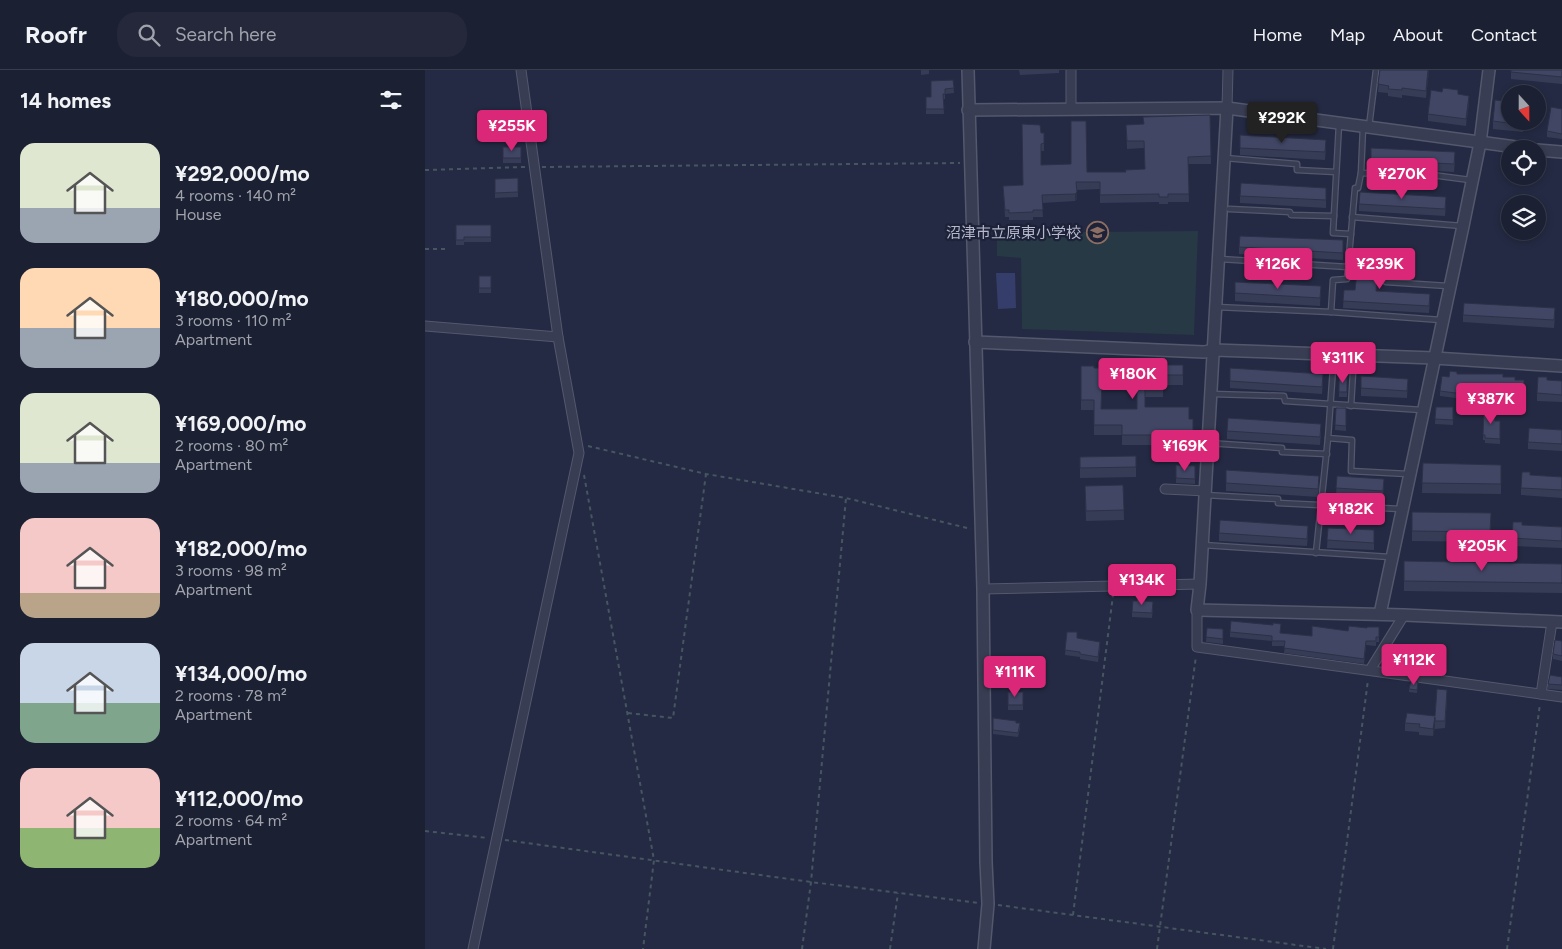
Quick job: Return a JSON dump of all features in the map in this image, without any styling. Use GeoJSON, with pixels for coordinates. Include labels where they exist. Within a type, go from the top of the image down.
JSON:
{"type":"FeatureCollection","features":[{"type":"Feature","properties":{"kind":"street"},"geometry":{"type":"LineString","coordinates":[[473,949],[579,453],[558,337],[521,70]]}},
{"type":"Feature","properties":{"kind":"street"},"geometry":{"type":"LineString","coordinates":[[967,70],[983,589],[988,904],[983,949]]}},
{"type":"Feature","properties":{"kind":"street"},"geometry":{"type":"LineString","coordinates":[[1071,70],[1071,110]]}},
{"type":"Feature","properties":{"kind":"street"},"geometry":{"type":"LineString","coordinates":[[1229,70],[1209,443],[1197,610],[1197,646],[1562,697]]}},
{"type":"Feature","properties":{"kind":"street"},"geometry":{"type":"LineString","coordinates":[[1379,614],[1463,226],[1479,143],[1489,70]]}},
{"type":"Feature","properties":{"kind":"street"},"geometry":{"type":"LineString","coordinates":[[968,110],[1227,108],[1501,146]]}},
{"type":"Feature","properties":{"kind":"street"},"geometry":{"type":"LineString","coordinates":[[1546,151],[1562,152]]}},
{"type":"Feature","properties":{"kind":"street"},"geometry":{"type":"LineString","coordinates":[[425,326],[558,337]]}},
{"type":"Feature","properties":{"kind":"street"},"geometry":{"type":"LineString","coordinates":[[975,342],[1204,352],[1214,350],[1434,358],[1562,366]]}},
{"type":"Feature","properties":{"kind":"street"},"geometry":{"type":"LineString","coordinates":[[1165,489],[1205,493]]}},
{"type":"Feature","properties":{"kind":"street"},"geometry":{"type":"LineString","coordinates":[[983,589],[1200,584]]}},
{"type":"Feature","properties":{"kind":"street"},"geometry":{"type":"LineString","coordinates":[[1197,610],[1379,614],[1557,622],[1541,694]]}},
{"type":"Feature","properties":{"kind":"street"},"geometry":{"type":"LineString","coordinates":[[1370,670],[1404,615]]}},
{"type":"Feature","properties":{"kind":"lane"},"geometry":{"type":"LineString","coordinates":[[1331,312],[1333,280],[1347,279],[1355,188],[1358,188],[1361,173],[1366,128],[1376,70]]}},
{"type":"Feature","properties":{"kind":"lane"},"geometry":{"type":"LineString","coordinates":[[1339,124],[1333,232],[1351,234]]}},
{"type":"Feature","properties":{"kind":"lane"},"geometry":{"type":"LineString","coordinates":[[1224,158],[1297,164],[1297,170],[1337,172]]}},
{"type":"Feature","properties":{"kind":"lane"},"geometry":{"type":"LineString","coordinates":[[1361,173],[1432,175],[1472,180]]}},
{"type":"Feature","properties":{"kind":"lane"},"geometry":{"type":"LineString","coordinates":[[1229,209],[1290,212],[1291,215],[1334,216]]}},
{"type":"Feature","properties":{"kind":"lane"},"geometry":{"type":"LineString","coordinates":[[1352,217],[1463,226]]}},
{"type":"Feature","properties":{"kind":"lane"},"geometry":{"type":"LineString","coordinates":[[1349,258],[1386,262],[1385,282],[1450,286]]}},
{"type":"Feature","properties":{"kind":"lane"},"geometry":{"type":"LineString","coordinates":[[1219,259],[1348,267]]}},
{"type":"Feature","properties":{"kind":"lane"},"geometry":{"type":"LineString","coordinates":[[1216,307],[1331,312],[1443,320]]}},
{"type":"Feature","properties":{"kind":"lane"},"geometry":{"type":"LineString","coordinates":[[1317,553],[1327,454],[1334,354]]}},
{"type":"Feature","properties":{"kind":"lane"},"geometry":{"type":"LineString","coordinates":[[1351,406],[1354,355]]}},
{"type":"Feature","properties":{"kind":"lane"},"geometry":{"type":"LineString","coordinates":[[1211,394],[1284,396],[1285,401],[1423,410]]}},
{"type":"Feature","properties":{"kind":"lane"},"geometry":{"type":"LineString","coordinates":[[1328,438],[1351,440],[1351,471],[1409,474]]}},
{"type":"Feature","properties":{"kind":"lane"},"geometry":{"type":"LineString","coordinates":[[1209,443],[1282,448],[1282,452],[1327,454]]}},
{"type":"Feature","properties":{"kind":"lane"},"geometry":{"type":"LineString","coordinates":[[1205,493],[1278,499],[1278,503],[1402,510]]}},
{"type":"Feature","properties":{"kind":"lane"},"geometry":{"type":"LineString","coordinates":[[1202,545],[1392,558]]}},
{"type":"Feature","properties":{"kind":"path"},"geometry":{"type":"LineString","coordinates":[[425,170],[825,163],[970,163]]}},
{"type":"Feature","properties":{"kind":"path"},"geometry":{"type":"LineString","coordinates":[[425,249],[447,249]]}},
{"type":"Feature","properties":{"kind":"path"},"geometry":{"type":"LineString","coordinates":[[578,443],[706,474],[846,498],[981,532]]}},
{"type":"Feature","properties":{"kind":"path"},"geometry":{"type":"LineString","coordinates":[[583,471],[654,860],[643,949]]}},
{"type":"Feature","properties":{"kind":"path"},"geometry":{"type":"LineString","coordinates":[[628,713],[673,718],[706,474]]}},
{"type":"Feature","properties":{"kind":"path"},"geometry":{"type":"LineString","coordinates":[[802,949],[811,882],[846,498]]}},
{"type":"Feature","properties":{"kind":"path"},"geometry":{"type":"LineString","coordinates":[[1073,915],[1114,586]]}},
{"type":"Feature","properties":{"kind":"path"},"geometry":{"type":"LineString","coordinates":[[1157,949],[1197,646]]}},
{"type":"Feature","properties":{"kind":"path"},"geometry":{"type":"LineString","coordinates":[[1333,949],[1370,670]]}},
{"type":"Feature","properties":{"kind":"path"},"geometry":{"type":"LineString","coordinates":[[1507,949],[1541,694]]}},
{"type":"Feature","properties":{"kind":"path"},"geometry":{"type":"LineString","coordinates":[[425,831],[1326,949]]}},
{"type":"Feature","properties":{"kind":"path"},"geometry":{"type":"LineString","coordinates":[[890,949],[898,893]]}},
{"type":"Feature","properties":{"kind":"shaded area"},"geometry":{"type":"Polygon","coordinates":[[[1198,231],[1194,335],[1022,329],[1021,258],[997,256],[997,233],[1198,231]]]}},
{"type":"Feature","properties":{"kind":"water"},"geometry":{"type":"Polygon","coordinates":[[[996,273],[1015,273],[1016,308],[998,309],[996,273]]]}},
{"type":"Feature","properties":{"kind":"building"},"geometry":{"type":"Polygon","coordinates":[[[1380,70],[1428,70],[1426,91],[1402,88],[1402,90],[1388,89],[1389,86],[1378,84],[1380,70]]]}},
{"type":"Feature","properties":{"kind":"building"},"geometry":{"type":"Polygon","coordinates":[[[1511,70],[1562,70],[1562,77],[1511,72],[1511,70]]]}},
{"type":"Feature","properties":{"kind":"building"},"geometry":{"type":"Polygon","coordinates":[[[953,80],[954,88],[945,89],[945,94],[943,94],[944,109],[926,109],[926,97],[931,97],[931,81],[953,80]]]}},
{"type":"Feature","properties":{"kind":"building"},"geometry":{"type":"Polygon","coordinates":[[[1443,88],[1458,90],[1458,94],[1469,96],[1466,119],[1428,114],[1431,90],[1442,92],[1443,88]]]}},
{"type":"Feature","properties":{"kind":"building"},"geometry":{"type":"Polygon","coordinates":[[[1495,100],[1501,101],[1501,122],[1493,121],[1495,100]]]}},
{"type":"Feature","properties":{"kind":"building"},"geometry":{"type":"Polygon","coordinates":[[[1551,107],[1562,109],[1562,134],[1547,131],[1551,107]]]}},
{"type":"Feature","properties":{"kind":"building"},"geometry":{"type":"Polygon","coordinates":[[[519,111],[521,123],[511,124],[510,112],[519,111]]]}},
{"type":"Feature","properties":{"kind":"building"},"geometry":{"type":"Polygon","coordinates":[[[1210,115],[1211,156],[1188,157],[1189,194],[1168,194],[1168,197],[1159,197],[1159,194],[1100,195],[1100,182],[1076,182],[1077,192],[1075,194],[1042,195],[1043,210],[1009,213],[1009,210],[1005,210],[1003,186],[1023,185],[1022,124],[1040,125],[1041,133],[1044,133],[1044,143],[1041,144],[1041,165],[1071,164],[1071,121],[1086,121],[1087,172],[1126,172],[1125,170],[1145,169],[1144,141],[1127,141],[1126,125],[1144,124],[1143,117],[1210,115]]]}},
{"type":"Feature","properties":{"kind":"building"},"geometry":{"type":"Polygon","coordinates":[[[1240,135],[1326,140],[1325,152],[1240,148],[1240,135]]]}},
{"type":"Feature","properties":{"kind":"building"},"geometry":{"type":"Polygon","coordinates":[[[503,147],[521,147],[521,158],[503,158],[503,147]]]}},
{"type":"Feature","properties":{"kind":"building"},"geometry":{"type":"Polygon","coordinates":[[[1371,148],[1455,152],[1454,164],[1371,160],[1371,148]]]}},
{"type":"Feature","properties":{"kind":"building"},"geometry":{"type":"Polygon","coordinates":[[[518,178],[518,192],[495,193],[495,179],[518,178]]]}},
{"type":"Feature","properties":{"kind":"building"},"geometry":{"type":"Polygon","coordinates":[[[1241,183],[1326,188],[1326,200],[1240,196],[1241,183]]]}},
{"type":"Feature","properties":{"kind":"building"},"geometry":{"type":"Polygon","coordinates":[[[1360,192],[1446,197],[1445,209],[1359,204],[1360,192]]]}},
{"type":"Feature","properties":{"kind":"building"},"geometry":{"type":"Polygon","coordinates":[[[456,225],[491,225],[491,237],[464,237],[464,240],[456,240],[456,225]]]}},
{"type":"Feature","properties":{"kind":"building"},"geometry":{"type":"Polygon","coordinates":[[[1240,236],[1343,240],[1343,253],[1239,247],[1240,236]]]}},
{"type":"Feature","properties":{"kind":"building"},"geometry":{"type":"Polygon","coordinates":[[[1358,262],[1378,264],[1376,291],[1430,294],[1429,306],[1343,301],[1344,290],[1355,290],[1358,262]]]}},
{"type":"Feature","properties":{"kind":"building"},"geometry":{"type":"Polygon","coordinates":[[[479,276],[491,276],[491,288],[479,288],[479,276]]]}},
{"type":"Feature","properties":{"kind":"building"},"geometry":{"type":"Polygon","coordinates":[[[1235,282],[1321,286],[1320,298],[1235,293],[1235,282]]]}},
{"type":"Feature","properties":{"kind":"building"},"geometry":{"type":"Polygon","coordinates":[[[1464,303],[1555,308],[1554,320],[1463,315],[1464,303]]]}},
{"type":"Feature","properties":{"kind":"building"},"geometry":{"type":"Polygon","coordinates":[[[1110,365],[1183,365],[1183,375],[1163,375],[1163,387],[1145,387],[1145,407],[1189,407],[1189,419],[1193,419],[1193,435],[1122,435],[1122,425],[1094,425],[1094,400],[1081,400],[1081,366],[1110,368],[1110,365]],[[1102,378],[1101,409],[1137,409],[1137,378],[1102,378]]]}},
{"type":"Feature","properties":{"kind":"building"},"geometry":{"type":"Polygon","coordinates":[[[1230,368],[1323,374],[1322,387],[1230,381],[1230,368]]]}},
{"type":"Feature","properties":{"kind":"building"},"geometry":{"type":"Polygon","coordinates":[[[1450,371],[1457,372],[1457,374],[1503,374],[1503,377],[1515,377],[1515,380],[1524,380],[1524,397],[1493,396],[1494,398],[1440,391],[1442,376],[1449,377],[1450,371]]]}},
{"type":"Feature","properties":{"kind":"building"},"geometry":{"type":"Polygon","coordinates":[[[1339,376],[1347,377],[1347,392],[1339,392],[1339,376]]]}},
{"type":"Feature","properties":{"kind":"building"},"geometry":{"type":"Polygon","coordinates":[[[1361,376],[1408,379],[1407,391],[1361,388],[1361,376]]]}},
{"type":"Feature","properties":{"kind":"building"},"geometry":{"type":"Polygon","coordinates":[[[1538,377],[1562,381],[1562,395],[1537,393],[1538,377]]]}},
{"type":"Feature","properties":{"kind":"building"},"geometry":{"type":"Polygon","coordinates":[[[1436,407],[1453,407],[1453,420],[1435,419],[1436,407]]]}},
{"type":"Feature","properties":{"kind":"building"},"geometry":{"type":"Polygon","coordinates":[[[1336,408],[1346,408],[1346,426],[1335,425],[1336,408]]]}},
{"type":"Feature","properties":{"kind":"building"},"geometry":{"type":"Polygon","coordinates":[[[1484,408],[1494,409],[1495,421],[1500,421],[1500,439],[1485,438],[1485,435],[1483,435],[1484,408]]]}},
{"type":"Feature","properties":{"kind":"building"},"geometry":{"type":"Polygon","coordinates":[[[1228,418],[1321,424],[1320,437],[1227,431],[1228,418]]]}},
{"type":"Feature","properties":{"kind":"building"},"geometry":{"type":"Polygon","coordinates":[[[1529,428],[1562,430],[1562,444],[1528,442],[1529,428]]]}},
{"type":"Feature","properties":{"kind":"building"},"geometry":{"type":"Polygon","coordinates":[[[1136,456],[1136,467],[1080,468],[1080,457],[1136,456]]]}},
{"type":"Feature","properties":{"kind":"building"},"geometry":{"type":"Polygon","coordinates":[[[1423,463],[1501,465],[1501,484],[1422,483],[1423,463]]]}},
{"type":"Feature","properties":{"kind":"building"},"geometry":{"type":"Polygon","coordinates":[[[1176,465],[1195,466],[1195,479],[1176,478],[1176,465]]]}},
{"type":"Feature","properties":{"kind":"building"},"geometry":{"type":"Polygon","coordinates":[[[1226,470],[1319,476],[1318,489],[1226,483],[1226,470]]]}},
{"type":"Feature","properties":{"kind":"building"},"geometry":{"type":"Polygon","coordinates":[[[1522,472],[1530,472],[1530,475],[1562,477],[1562,490],[1521,488],[1522,472]]]}},
{"type":"Feature","properties":{"kind":"building"},"geometry":{"type":"Polygon","coordinates":[[[1337,476],[1384,479],[1383,491],[1336,488],[1337,476]]]}},
{"type":"Feature","properties":{"kind":"building"},"geometry":{"type":"Polygon","coordinates":[[[1123,485],[1124,510],[1086,511],[1085,486],[1123,485]]]}},
{"type":"Feature","properties":{"kind":"building"},"geometry":{"type":"Polygon","coordinates":[[[1412,512],[1491,513],[1490,532],[1412,531],[1412,512]]]}},
{"type":"Feature","properties":{"kind":"building"},"geometry":{"type":"Polygon","coordinates":[[[1220,520],[1308,526],[1307,539],[1219,533],[1220,520]]]}},
{"type":"Feature","properties":{"kind":"building"},"geometry":{"type":"Polygon","coordinates":[[[1513,522],[1522,522],[1522,525],[1562,527],[1562,541],[1512,538],[1513,522]]]}},
{"type":"Feature","properties":{"kind":"building"},"geometry":{"type":"Polygon","coordinates":[[[1328,528],[1374,530],[1374,543],[1327,540],[1328,528]]]}},
{"type":"Feature","properties":{"kind":"building"},"geometry":{"type":"Polygon","coordinates":[[[1404,561],[1562,564],[1562,583],[1404,581],[1404,561]]]}},
{"type":"Feature","properties":{"kind":"building"},"geometry":{"type":"Polygon","coordinates":[[[1137,598],[1145,598],[1145,601],[1153,602],[1152,613],[1132,612],[1133,601],[1137,601],[1137,598]]]}},
{"type":"Feature","properties":{"kind":"building"},"geometry":{"type":"Polygon","coordinates":[[[1231,621],[1281,624],[1280,633],[1312,636],[1312,626],[1348,631],[1349,626],[1379,627],[1379,637],[1376,637],[1376,641],[1366,641],[1364,659],[1284,648],[1285,641],[1272,641],[1272,636],[1230,632],[1231,621]]]}},
{"type":"Feature","properties":{"kind":"building"},"geometry":{"type":"Polygon","coordinates":[[[1207,628],[1223,629],[1223,639],[1206,637],[1207,628]]]}},
{"type":"Feature","properties":{"kind":"building"},"geometry":{"type":"Polygon","coordinates":[[[1067,632],[1077,632],[1077,638],[1100,642],[1098,657],[1065,650],[1067,632]]]}},
{"type":"Feature","properties":{"kind":"building"},"geometry":{"type":"Polygon","coordinates":[[[1555,640],[1562,641],[1562,656],[1553,654],[1555,640]]]}},
{"type":"Feature","properties":{"kind":"building"},"geometry":{"type":"Polygon","coordinates":[[[1550,675],[1562,677],[1562,685],[1548,684],[1550,675]]]}},
{"type":"Feature","properties":{"kind":"building"},"geometry":{"type":"Polygon","coordinates":[[[1411,681],[1418,682],[1417,690],[1409,689],[1411,681]]]}},
{"type":"Feature","properties":{"kind":"building"},"geometry":{"type":"Polygon","coordinates":[[[1437,689],[1447,690],[1445,721],[1435,721],[1435,717],[1433,729],[1419,727],[1420,724],[1405,723],[1407,713],[1435,716],[1437,689]]]}},
{"type":"Feature","properties":{"kind":"building"},"geometry":{"type":"Polygon","coordinates":[[[1008,692],[1023,692],[1023,705],[1008,705],[1008,692]]]}},
{"type":"Feature","properties":{"kind":"building"},"geometry":{"type":"Polygon","coordinates":[[[993,718],[1020,723],[1018,733],[993,730],[993,718]]]}},
{"type":"Feature","properties":{"kind":"place","name":"沼津市立原東小学校"},"geometry":{"type":"Point","coordinates":[1097,233]}}]}
